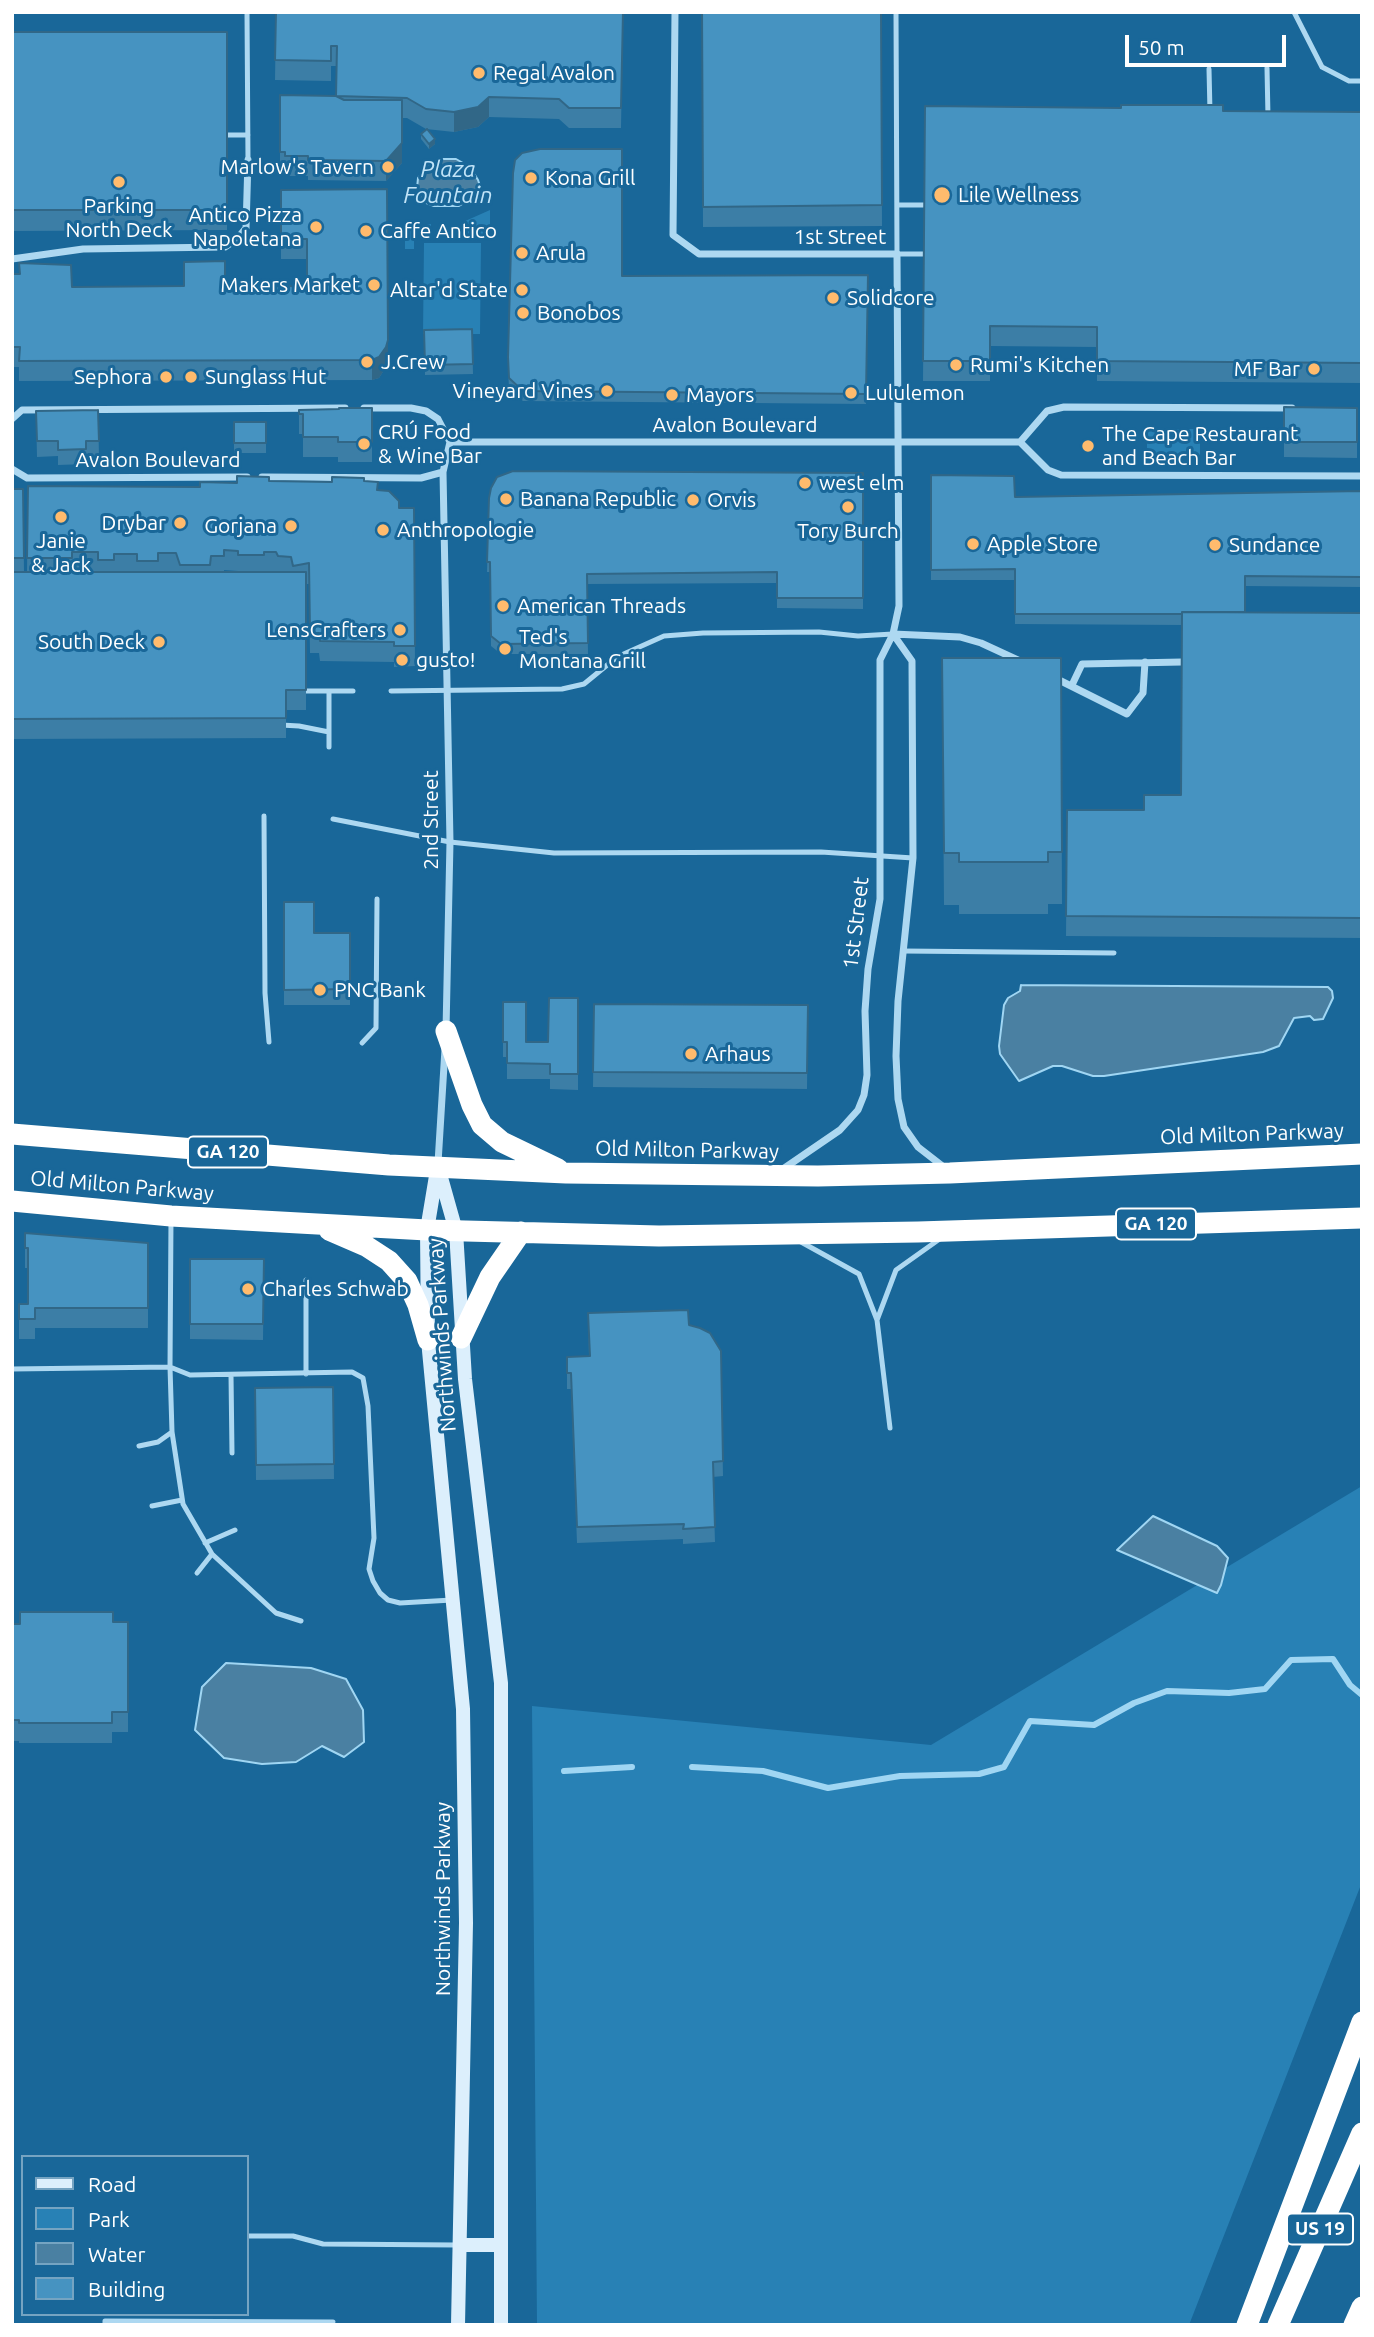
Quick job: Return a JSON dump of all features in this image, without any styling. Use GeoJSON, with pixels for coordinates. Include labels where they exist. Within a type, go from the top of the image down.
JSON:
{"type":"FeatureCollection","features":[{"type":"Feature","properties":{"kind":"highway"},"geometry":{"type":"LineString","coordinates":[[446,1031],[472,1105],[482,1125],[502,1142],[566,1173]]}},
{"type":"Feature","properties":{"kind":"highway","name":"Old Milton Parkway"},"geometry":{"type":"LineString","coordinates":[[12,1134],[438,1167],[566,1173],[950,1173],[1362,1154]]}},
{"type":"Feature","properties":{"kind":"highway","name":"Old Milton Parkway"},"geometry":{"type":"LineString","coordinates":[[12,1201],[172,1216],[314,1224],[659,1236],[950,1231],[1362,1218]]}},
{"type":"Feature","properties":{"kind":"highway"},"geometry":{"type":"LineString","coordinates":[[314,1224],[366,1246],[389,1261],[407,1281],[418,1305],[428,1340]]}},
{"type":"Feature","properties":{"kind":"highway"},"geometry":{"type":"LineString","coordinates":[[461,1338],[490,1277],[521,1232]]}},
{"type":"Feature","properties":{"kind":"highway"},"geometry":{"type":"LineString","coordinates":[[1247,2325],[1362,2022]]}},
{"type":"Feature","properties":{"kind":"highway","name":"US 19"},"geometry":{"type":"LineString","coordinates":[[1279,2325],[1362,2133]]}},
{"type":"Feature","properties":{"kind":"highway"},"geometry":{"type":"LineString","coordinates":[[1354,2325],[1362,2307]]}},
{"type":"Feature","properties":{"kind":"street","name":"1st Street"},"geometry":{"type":"LineString","coordinates":[[675,12],[673,235],[699,254],[897,254],[899,606],[893,635],[880,660],[880,899],[868,969],[865,1011],[867,1075],[858,1110],[840,1130],[773,1175]]}},
{"type":"Feature","properties":{"kind":"street"},"geometry":{"type":"LineString","coordinates":[[12,259],[83,249],[225,247],[237,239],[246,228],[248,160]]}},
{"type":"Feature","properties":{"kind":"street"},"geometry":{"type":"LineString","coordinates":[[1308,408],[1064,407],[1047,411],[1020,442],[1048,470],[1060,475],[1362,476]]}},
{"type":"Feature","properties":{"kind":"street"},"geometry":{"type":"LineString","coordinates":[[12,419],[22,410],[411,408],[426,411],[438,419],[450,442],[443,472]]}},
{"type":"Feature","properties":{"kind":"street","name":"Avalon Boulevard"},"geometry":{"type":"LineString","coordinates":[[450,442],[1020,442]]}},
{"type":"Feature","properties":{"kind":"street","name":"Avalon Boulevard"},"geometry":{"type":"LineString","coordinates":[[12,468],[27,478],[421,478],[443,472]]}},
{"type":"Feature","properties":{"kind":"street","name":"2nd Street"},"geometry":{"type":"LineString","coordinates":[[438,1167],[446,1031],[450,842],[443,472]]}},
{"type":"Feature","properties":{"kind":"street"},"geometry":{"type":"LineString","coordinates":[[893,635],[960,637],[981,643],[1027,664]]}},
{"type":"Feature","properties":{"kind":"street"},"geometry":{"type":"LineString","coordinates":[[893,635],[912,661],[913,858],[896,1056],[900,1113],[904,1127],[918,1147],[950,1173]]}},
{"type":"Feature","properties":{"kind":"street"},"geometry":{"type":"LineString","coordinates":[[1049,675],[1127,713],[1143,692],[1145,662]]}},
{"type":"Feature","properties":{"kind":"street"},"geometry":{"type":"LineString","coordinates":[[1072,685],[1082,664],[1182,662]]}},
{"type":"Feature","properties":{"kind":"street","name":"Northwinds Parkway"},"geometry":{"type":"LineString","coordinates":[[438,1167],[427,1230],[428,1340],[463,1709],[466,1923],[458,2325]]}},
{"type":"Feature","properties":{"kind":"street","name":"Northwinds Parkway"},"geometry":{"type":"LineString","coordinates":[[438,1167],[456,1231],[461,1338],[474,1472],[501,1683],[501,2325]]}},
{"type":"Feature","properties":{"kind":"street"},"geometry":{"type":"LineString","coordinates":[[460,2245],[501,2245]]}},
{"type":"Feature","properties":{"kind":"lane"},"geometry":{"type":"LineString","coordinates":[[247,12],[248,160]]}},
{"type":"Feature","properties":{"kind":"lane"},"geometry":{"type":"LineString","coordinates":[[896,12],[897,254],[924,254]]}},
{"type":"Feature","properties":{"kind":"lane"},"geometry":{"type":"LineString","coordinates":[[1294,12],[1322,67],[1349,81],[1362,81]]}},
{"type":"Feature","properties":{"kind":"lane"},"geometry":{"type":"LineString","coordinates":[[1267,68],[1268,119]]}},
{"type":"Feature","properties":{"kind":"lane"},"geometry":{"type":"LineString","coordinates":[[1209,69],[1210,114]]}},
{"type":"Feature","properties":{"kind":"lane"},"geometry":{"type":"LineString","coordinates":[[226,135],[248,135]]}},
{"type":"Feature","properties":{"kind":"lane"},"geometry":{"type":"LineString","coordinates":[[898,205],[924,205]]}},
{"type":"Feature","properties":{"kind":"lane"},"geometry":{"type":"LineString","coordinates":[[391,691],[562,689],[584,684],[617,657],[664,636],[819,632],[858,636],[893,635]]}},
{"type":"Feature","properties":{"kind":"lane"},"geometry":{"type":"LineString","coordinates":[[306,691],[353,691]]}},
{"type":"Feature","properties":{"kind":"lane"},"geometry":{"type":"LineString","coordinates":[[329,691],[329,747]]}},
{"type":"Feature","properties":{"kind":"lane"},"geometry":{"type":"LineString","coordinates":[[272,725],[299,726],[329,732]]}},
{"type":"Feature","properties":{"kind":"lane"},"geometry":{"type":"LineString","coordinates":[[264,816],[265,993],[270,1042]]}},
{"type":"Feature","properties":{"kind":"lane"},"geometry":{"type":"LineString","coordinates":[[333,819],[450,842],[554,853],[821,852],[913,858]]}},
{"type":"Feature","properties":{"kind":"lane"},"geometry":{"type":"LineString","coordinates":[[362,1043],[376,1028],[377,899]]}},
{"type":"Feature","properties":{"kind":"lane"},"geometry":{"type":"LineString","coordinates":[[903,951],[1114,953]]}},
{"type":"Feature","properties":{"kind":"lane"},"geometry":{"type":"LineString","coordinates":[[172,1216],[172,1432],[182,1500],[212,1554],[276,1613],[301,1621]]}},
{"type":"Feature","properties":{"kind":"lane"},"geometry":{"type":"LineString","coordinates":[[877,1320],[896,1270],[950,1231]]}},
{"type":"Feature","properties":{"kind":"lane"},"geometry":{"type":"LineString","coordinates":[[785,1233],[859,1274],[877,1320],[890,1428]]}},
{"type":"Feature","properties":{"kind":"lane"},"geometry":{"type":"LineString","coordinates":[[306,1280],[306,1374]]}},
{"type":"Feature","properties":{"kind":"lane"},"geometry":{"type":"LineString","coordinates":[[12,1369],[170,1367],[190,1375],[231,1376],[352,1372],[363,1378],[368,1406],[374,1538],[369,1569],[380,1593],[388,1600],[453,1600]]}},
{"type":"Feature","properties":{"kind":"lane"},"geometry":{"type":"LineString","coordinates":[[231,1376],[232,1453]]}},
{"type":"Feature","properties":{"kind":"lane"},"geometry":{"type":"LineString","coordinates":[[139,1446],[158,1442],[172,1432]]}},
{"type":"Feature","properties":{"kind":"lane"},"geometry":{"type":"LineString","coordinates":[[152,1506],[182,1500]]}},
{"type":"Feature","properties":{"kind":"lane"},"geometry":{"type":"LineString","coordinates":[[205,1543],[235,1530]]}},
{"type":"Feature","properties":{"kind":"lane"},"geometry":{"type":"LineString","coordinates":[[197,1573],[212,1554]]}},
{"type":"Feature","properties":{"kind":"lane"},"geometry":{"type":"LineString","coordinates":[[248,2236],[293,2236],[323,2244],[460,2245]]}},
{"type":"Feature","properties":{"kind":"lane"},"geometry":{"type":"LineString","coordinates":[[105,2325],[105,2321],[332,2322]]}},
{"type":"Feature","properties":{"kind":"green space"},"geometry":{"type":"Polygon","coordinates":[[[490,210],[490,234],[463,235],[463,222],[490,210]]]}},
{"type":"Feature","properties":{"kind":"green space"},"geometry":{"type":"Polygon","coordinates":[[[431,224],[431,234],[414,235],[414,249],[405,249],[405,228],[431,224]]]}},
{"type":"Feature","properties":{"kind":"green space"},"geometry":{"type":"Polygon","coordinates":[[[424,243],[481,243],[480,334],[423,334],[424,243]]]}},
{"type":"Feature","properties":{"kind":"green space"},"geometry":{"type":"Polygon","coordinates":[[[1147,429],[1200,429],[1200,455],[1147,455],[1147,429]]]}},
{"type":"Feature","properties":{"kind":"green space"},"geometry":{"type":"Polygon","coordinates":[[[1362,1486],[1362,1882],[1189,2325],[537,2325],[532,1706],[931,1745],[1362,1486]]]}},
{"type":"Feature","properties":{"kind":"water","name":"Plaza Fountain"},"geometry":{"type":"Polygon","coordinates":[[[441,159],[456,159],[470,167],[478,180],[480,186],[469,200],[459,206],[434,206],[416,199],[418,178],[427,166],[441,159]]]}},
{"type":"Feature","properties":{"kind":"water"},"geometry":{"type":"Polygon","coordinates":[[[1021,985],[1328,987],[1333,998],[1323,1019],[1314,1020],[1310,1016],[1294,1018],[1279,1046],[1263,1052],[1104,1076],[1093,1076],[1062,1066],[1053,1066],[1019,1081],[1000,1054],[999,1046],[1004,1005],[1008,998],[1020,991],[1021,985]]]}},
{"type":"Feature","properties":{"kind":"water"},"geometry":{"type":"Polygon","coordinates":[[[1153,1516],[1217,1546],[1228,1558],[1217,1593],[1117,1550],[1153,1516]]]}},
{"type":"Feature","properties":{"kind":"water"},"geometry":{"type":"Polygon","coordinates":[[[226,1663],[311,1668],[346,1679],[363,1710],[364,1742],[344,1757],[322,1746],[296,1762],[262,1764],[224,1758],[195,1730],[202,1687],[226,1663]]]}},
{"type":"Feature","properties":{"kind":"building","name":"Regal Avalon"},"geometry":{"type":"Polygon","coordinates":[[[276,12],[623,12],[621,108],[569,108],[559,99],[489,97],[478,107],[454,112],[426,109],[407,98],[336,96],[337,46],[331,46],[331,61],[275,60],[276,12]]]}},
{"type":"Feature","properties":{"kind":"building"},"geometry":{"type":"Polygon","coordinates":[[[702,12],[881,12],[882,205],[703,207],[702,12]]]}},
{"type":"Feature","properties":{"kind":"building","name":"Parking North Deck"},"geometry":{"type":"Polygon","coordinates":[[[12,32],[227,32],[227,210],[12,210],[12,32]]]}},
{"type":"Feature","properties":{"kind":"building"},"geometry":{"type":"Polygon","coordinates":[[[280,95],[336,96],[344,100],[402,100],[402,143],[386,161],[308,160],[308,156],[285,156],[285,152],[280,152],[280,95]]]}},
{"type":"Feature","properties":{"kind":"building"},"geometry":{"type":"Polygon","coordinates":[[[1121,105],[1223,105],[1223,111],[1362,112],[1362,363],[1097,361],[1097,327],[990,326],[990,361],[923,361],[925,106],[1121,108],[1121,105]]]}},
{"type":"Feature","properties":{"kind":"building"},"geometry":{"type":"Polygon","coordinates":[[[427,129],[435,139],[429,144],[421,134],[427,129]]]}},
{"type":"Feature","properties":{"kind":"building"},"geometry":{"type":"Polygon","coordinates":[[[540,149],[622,149],[622,276],[868,275],[866,394],[523,391],[509,378],[508,357],[513,173],[515,160],[522,153],[540,149]]]}},
{"type":"Feature","properties":{"kind":"building"},"geometry":{"type":"Polygon","coordinates":[[[387,189],[388,340],[379,357],[372,360],[19,361],[20,347],[12,347],[12,274],[20,274],[19,263],[71,265],[72,287],[184,286],[184,262],[225,261],[225,287],[307,286],[307,239],[281,239],[281,190],[387,189]]]}},
{"type":"Feature","properties":{"kind":"building"},"geometry":{"type":"Polygon","coordinates":[[[472,329],[473,364],[425,365],[424,330],[472,329]]]}},
{"type":"Feature","properties":{"kind":"building"},"geometry":{"type":"Polygon","coordinates":[[[1284,407],[1357,408],[1357,442],[1284,442],[1284,407]]]}},
{"type":"Feature","properties":{"kind":"building"},"geometry":{"type":"Polygon","coordinates":[[[372,408],[372,442],[338,442],[338,437],[303,437],[303,414],[299,414],[299,410],[372,408]]]}},
{"type":"Feature","properties":{"kind":"building"},"geometry":{"type":"Polygon","coordinates":[[[98,410],[99,441],[86,441],[86,449],[58,450],[58,441],[37,441],[36,411],[98,410]]]}},
{"type":"Feature","properties":{"kind":"building"},"geometry":{"type":"Polygon","coordinates":[[[234,422],[266,422],[266,443],[234,443],[234,422]]]}},
{"type":"Feature","properties":{"kind":"building"},"geometry":{"type":"Polygon","coordinates":[[[513,471],[863,473],[863,598],[777,598],[777,572],[587,574],[588,643],[501,644],[491,636],[490,562],[487,562],[489,498],[497,477],[513,471]]]}},
{"type":"Feature","properties":{"kind":"building"},"geometry":{"type":"Polygon","coordinates":[[[931,475],[1014,476],[1015,497],[1362,491],[1362,577],[1245,576],[1245,612],[1015,614],[1015,569],[931,570],[931,475]]]}},
{"type":"Feature","properties":{"kind":"building"},"geometry":{"type":"Polygon","coordinates":[[[237,476],[269,477],[269,481],[332,482],[332,477],[364,478],[364,481],[378,482],[377,490],[389,491],[399,501],[399,508],[414,508],[415,646],[394,646],[394,642],[320,641],[319,633],[310,633],[309,563],[293,566],[291,557],[278,556],[276,552],[238,555],[238,551],[224,550],[224,556],[211,556],[210,565],[180,565],[176,553],[158,553],[158,561],[137,561],[137,554],[114,554],[114,560],[98,560],[98,552],[72,552],[72,558],[27,558],[28,486],[200,487],[200,482],[237,483],[237,476]]]}},
{"type":"Feature","properties":{"kind":"building"},"geometry":{"type":"Polygon","coordinates":[[[12,489],[23,489],[24,558],[12,558],[12,489]]]}},
{"type":"Feature","properties":{"kind":"building","name":"South Deck"},"geometry":{"type":"Polygon","coordinates":[[[12,572],[306,572],[306,690],[286,690],[286,718],[12,719],[12,572]]]}},
{"type":"Feature","properties":{"kind":"building"},"geometry":{"type":"Polygon","coordinates":[[[1182,612],[1362,613],[1362,918],[1066,916],[1067,810],[1144,810],[1144,795],[1181,795],[1182,612]]]}},
{"type":"Feature","properties":{"kind":"building"},"geometry":{"type":"Polygon","coordinates":[[[942,658],[1061,658],[1062,852],[1048,852],[1048,862],[959,862],[959,853],[944,853],[942,658]]]}},
{"type":"Feature","properties":{"kind":"building"},"geometry":{"type":"Polygon","coordinates":[[[284,902],[314,902],[314,933],[350,933],[350,989],[284,990],[284,902]]]}},
{"type":"Feature","properties":{"kind":"building"},"geometry":{"type":"Polygon","coordinates":[[[549,998],[578,998],[578,1074],[550,1074],[550,1064],[507,1063],[507,1042],[503,1042],[503,1002],[526,1002],[526,1042],[548,1042],[549,998]]]}},
{"type":"Feature","properties":{"kind":"building"},"geometry":{"type":"Polygon","coordinates":[[[594,1004],[808,1005],[807,1073],[593,1072],[594,1004]]]}},
{"type":"Feature","properties":{"kind":"building"},"geometry":{"type":"Polygon","coordinates":[[[25,1233],[148,1243],[148,1308],[35,1308],[35,1319],[19,1319],[19,1304],[28,1304],[28,1248],[25,1248],[25,1233]]]}},
{"type":"Feature","properties":{"kind":"building"},"geometry":{"type":"Polygon","coordinates":[[[190,1259],[264,1259],[263,1324],[190,1324],[190,1259]]]}},
{"type":"Feature","properties":{"kind":"building"},"geometry":{"type":"Polygon","coordinates":[[[688,1310],[689,1325],[710,1333],[721,1351],[723,1461],[713,1462],[715,1527],[683,1529],[684,1524],[577,1527],[571,1373],[567,1373],[567,1357],[590,1356],[588,1313],[688,1310]]]}},
{"type":"Feature","properties":{"kind":"building"},"geometry":{"type":"Polygon","coordinates":[[[333,1387],[334,1464],[256,1465],[255,1388],[333,1387]]]}},
{"type":"Feature","properties":{"kind":"building"},"geometry":{"type":"Polygon","coordinates":[[[20,1612],[113,1612],[113,1622],[128,1622],[128,1712],[112,1712],[112,1723],[19,1723],[19,1720],[12,1720],[12,1624],[20,1624],[20,1612]]]}},
{"type":"Feature","properties":{"kind":"waterway"},"geometry":{"type":"LineString","coordinates":[[692,1767],[763,1771],[828,1788],[900,1776],[979,1774],[1004,1767],[1030,1721],[1094,1725],[1134,1703],[1167,1691],[1229,1693],[1265,1689],[1291,1660],[1333,1659],[1350,1685],[1362,1695]]}},
{"type":"Feature","properties":{"kind":"waterway"},"geometry":{"type":"LineString","coordinates":[[564,1771],[632,1767]]}},
{"type":"Feature","properties":{"kind":"place","name":"Regal Avalon"},"geometry":{"type":"Point","coordinates":[479,73]}},
{"type":"Feature","properties":{"kind":"place","name":"Marlow's Tavern"},"geometry":{"type":"Point","coordinates":[388,167]}},
{"type":"Feature","properties":{"kind":"place","name":"Kona Grill"},"geometry":{"type":"Point","coordinates":[531,178]}},
{"type":"Feature","properties":{"kind":"place","name":"Parking North Deck"},"geometry":{"type":"Point","coordinates":[119,182]}},
{"type":"Feature","properties":{"kind":"place","name":"Lile Wellness"},"geometry":{"type":"Point","coordinates":[942,195]}},
{"type":"Feature","properties":{"kind":"place","name":"Antico Pizza Napoletana"},"geometry":{"type":"Point","coordinates":[316,227]}},
{"type":"Feature","properties":{"kind":"place","name":"Caffe Antico"},"geometry":{"type":"Point","coordinates":[366,231]}},
{"type":"Feature","properties":{"kind":"place","name":"Arula"},"geometry":{"type":"Point","coordinates":[522,253]}},
{"type":"Feature","properties":{"kind":"place","name":"Makers Market"},"geometry":{"type":"Point","coordinates":[374,285]}},
{"type":"Feature","properties":{"kind":"place","name":"Altar'd State"},"geometry":{"type":"Point","coordinates":[522,290]}},
{"type":"Feature","properties":{"kind":"place","name":"Solidcore"},"geometry":{"type":"Point","coordinates":[833,298]}},
{"type":"Feature","properties":{"kind":"place","name":"Bonobos"},"geometry":{"type":"Point","coordinates":[523,313]}},
{"type":"Feature","properties":{"kind":"place","name":"J.Crew"},"geometry":{"type":"Point","coordinates":[367,362]}},
{"type":"Feature","properties":{"kind":"place","name":"Rumi's Kitchen"},"geometry":{"type":"Point","coordinates":[956,365]}},
{"type":"Feature","properties":{"kind":"place","name":"MF Bar"},"geometry":{"type":"Point","coordinates":[1314,369]}},
{"type":"Feature","properties":{"kind":"place","name":"Sephora"},"geometry":{"type":"Point","coordinates":[166,377]}},
{"type":"Feature","properties":{"kind":"place","name":"Sunglass Hut"},"geometry":{"type":"Point","coordinates":[191,377]}},
{"type":"Feature","properties":{"kind":"place","name":"Vineyard Vines"},"geometry":{"type":"Point","coordinates":[607,391]}},
{"type":"Feature","properties":{"kind":"place","name":"Lululemon"},"geometry":{"type":"Point","coordinates":[851,393]}},
{"type":"Feature","properties":{"kind":"place","name":"Mayors"},"geometry":{"type":"Point","coordinates":[672,395]}},
{"type":"Feature","properties":{"kind":"place","name":"CRÚ Food & Wine Bar"},"geometry":{"type":"Point","coordinates":[364,444]}},
{"type":"Feature","properties":{"kind":"place","name":"The Cape Restaurant and Beach Bar"},"geometry":{"type":"Point","coordinates":[1088,446]}},
{"type":"Feature","properties":{"kind":"place","name":"west elm"},"geometry":{"type":"Point","coordinates":[805,483]}},
{"type":"Feature","properties":{"kind":"place","name":"Banana Republic"},"geometry":{"type":"Point","coordinates":[506,499]}},
{"type":"Feature","properties":{"kind":"place","name":"Orvis"},"geometry":{"type":"Point","coordinates":[693,500]}},
{"type":"Feature","properties":{"kind":"place","name":"Tory Burch"},"geometry":{"type":"Point","coordinates":[848,507]}},
{"type":"Feature","properties":{"kind":"place","name":"Janie & Jack"},"geometry":{"type":"Point","coordinates":[61,517]}},
{"type":"Feature","properties":{"kind":"place","name":"Drybar"},"geometry":{"type":"Point","coordinates":[180,523]}},
{"type":"Feature","properties":{"kind":"place","name":"Gorjana"},"geometry":{"type":"Point","coordinates":[291,526]}},
{"type":"Feature","properties":{"kind":"place","name":"Anthropologie"},"geometry":{"type":"Point","coordinates":[383,530]}},
{"type":"Feature","properties":{"kind":"place","name":"Apple Store"},"geometry":{"type":"Point","coordinates":[973,544]}},
{"type":"Feature","properties":{"kind":"place","name":"Sundance"},"geometry":{"type":"Point","coordinates":[1215,545]}},
{"type":"Feature","properties":{"kind":"place","name":"American Threads"},"geometry":{"type":"Point","coordinates":[503,606]}},
{"type":"Feature","properties":{"kind":"place","name":"LensCrafters"},"geometry":{"type":"Point","coordinates":[400,630]}},
{"type":"Feature","properties":{"kind":"place","name":"South Deck"},"geometry":{"type":"Point","coordinates":[159,642]}},
{"type":"Feature","properties":{"kind":"place","name":"Ted's Montana Grill"},"geometry":{"type":"Point","coordinates":[505,649]}},
{"type":"Feature","properties":{"kind":"place","name":"gusto!"},"geometry":{"type":"Point","coordinates":[402,660]}},
{"type":"Feature","properties":{"kind":"place","name":"PNC Bank"},"geometry":{"type":"Point","coordinates":[320,990]}},
{"type":"Feature","properties":{"kind":"place","name":"Arhaus"},"geometry":{"type":"Point","coordinates":[691,1054]}},
{"type":"Feature","properties":{"kind":"place","name":"Charles Schwab"},"geometry":{"type":"Point","coordinates":[248,1289]}}]}
